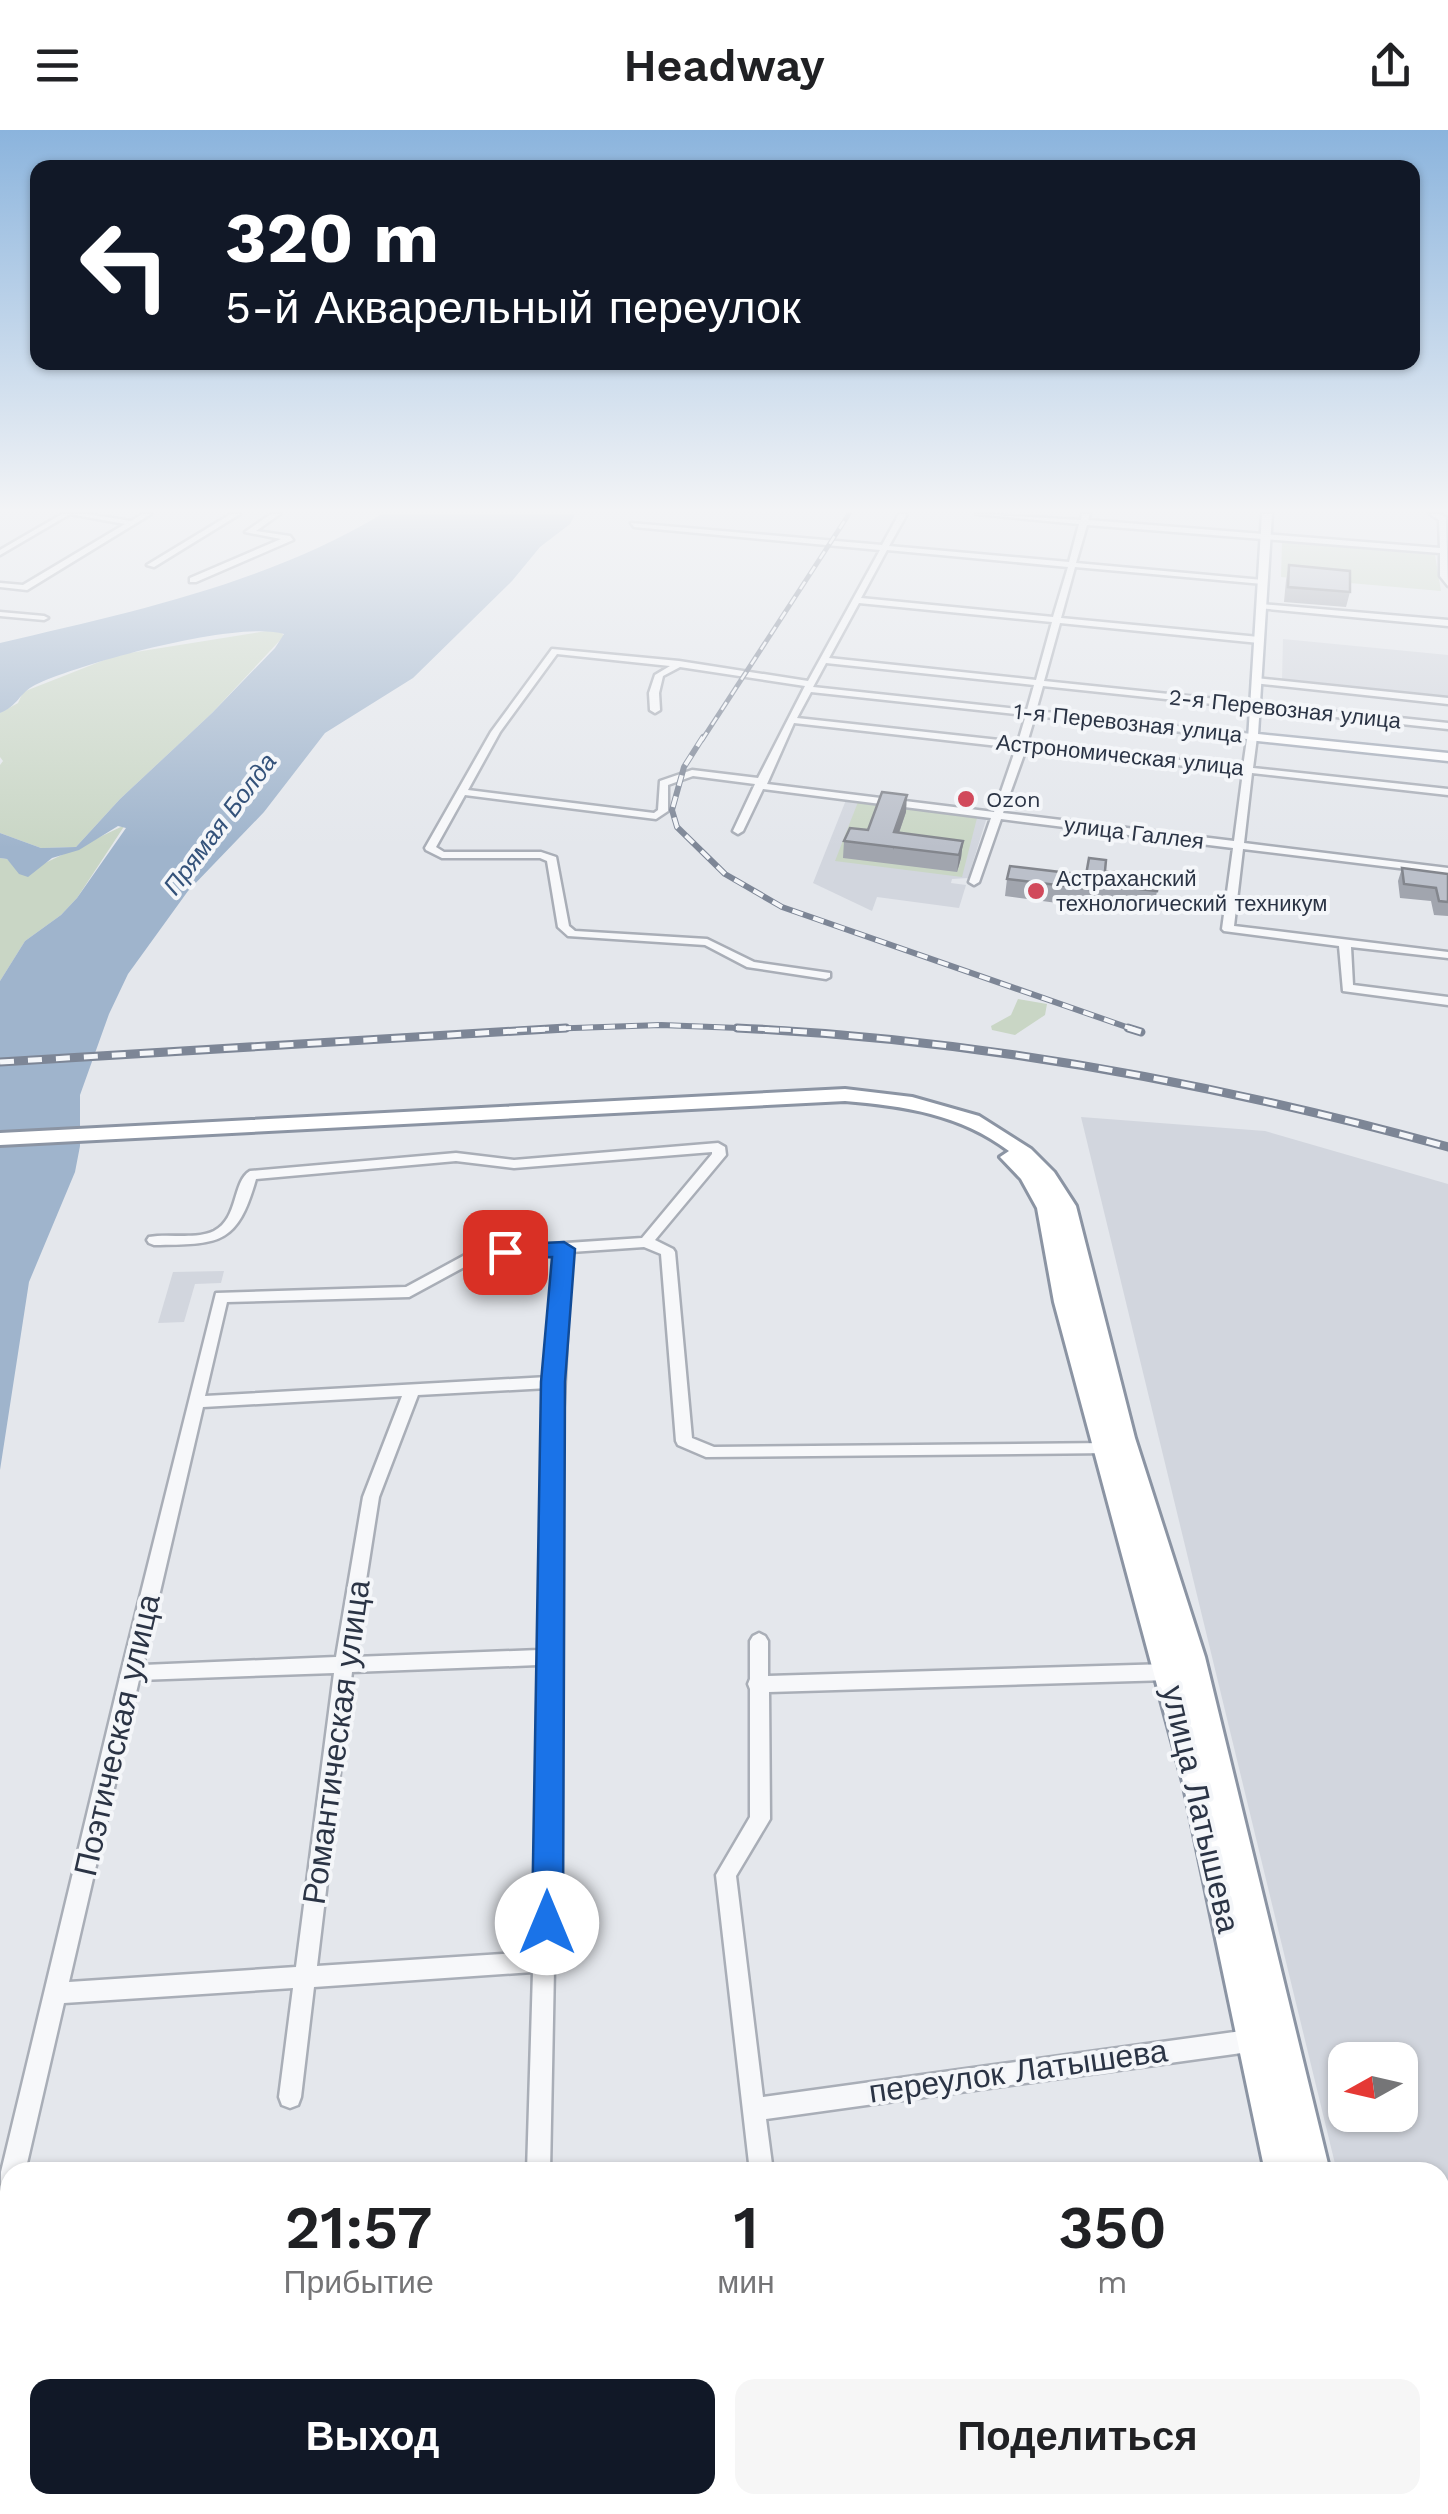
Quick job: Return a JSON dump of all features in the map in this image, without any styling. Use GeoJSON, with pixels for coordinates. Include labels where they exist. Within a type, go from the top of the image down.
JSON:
{"type":"FeatureCollection","features":[{"type":"Feature","properties":{"kind":"highway","name":"улица Латышева"},"geometry":{"type":"LineString","coordinates":[[272,1132],[845,1096],[894,1098],[943,1110],[984,1126],[1021,1147],[1048,1174],[1066,1206],[1086,1298],[1138,1488],[1191,1657],[1267,2039],[1281,2162]]}},
{"type":"Feature","properties":{"kind":"highway","name":"улица Латышева"},"geometry":{"type":"LineString","coordinates":[[272,1132],[845,1105],[890,1109],[937,1120],[1004,1151],[1029,1176],[1047,1208],[1066,1302],[1267,2039],[1310,2162]]}},
{"type":"Feature","properties":{"kind":"highway"},"geometry":{"type":"LineString","coordinates":[[0,1139],[272,1132]]}},
{"type":"Feature","properties":{"kind":"highway"},"geometry":{"type":"LineString","coordinates":[[0,1151],[272,1132]]}},
{"type":"Feature","properties":{"kind":"main road"},"geometry":{"type":"LineString","coordinates":[[1252,736],[1260,625]]}},
{"type":"Feature","properties":{"kind":"main road","name":"1-я Перевозная улица"},"geometry":{"type":"LineString","coordinates":[[1252,736],[1448,757]]}},
{"type":"Feature","properties":{"kind":"street"},"geometry":{"type":"LineString","coordinates":[[738,831],[791,720],[843,625]]}},
{"type":"Feature","properties":{"kind":"street"},"geometry":{"type":"LineString","coordinates":[[974,882],[1022,745],[1054,625]]}},
{"type":"Feature","properties":{"kind":"street"},"geometry":{"type":"LineString","coordinates":[[1109,625],[1259,640]]}},
{"type":"Feature","properties":{"kind":"street","name":"1-я Перевозная улица"},"geometry":{"type":"LineString","coordinates":[[460,792],[496,732],[555,651],[679,664],[809,687],[1252,736]]}},
{"type":"Feature","properties":{"kind":"street","name":"2-я Перевозная улица"},"geometry":{"type":"LineString","coordinates":[[824,660],[1448,726]]}},
{"type":"Feature","properties":{"kind":"street"},"geometry":{"type":"LineString","coordinates":[[655,710],[658,674],[679,664]]}},
{"type":"Feature","properties":{"kind":"street"},"geometry":{"type":"LineString","coordinates":[[1256,681],[1448,701]]}},
{"type":"Feature","properties":{"kind":"street","name":"Астрономическая улица"},"geometry":{"type":"LineString","coordinates":[[791,720],[1448,792]]}},
{"type":"Feature","properties":{"kind":"street"},"geometry":{"type":"LineString","coordinates":[[1252,736],[1228,928],[1448,956]]}},
{"type":"Feature","properties":{"kind":"street","name":"улица Галлея"},"geometry":{"type":"LineString","coordinates":[[460,792],[656,816],[663,811],[662,783],[680,774],[1448,871]]}},
{"type":"Feature","properties":{"kind":"street"},"geometry":{"type":"LineString","coordinates":[[460,792],[430,848],[433,852],[542,855],[552,860],[564,927],[572,934],[707,942],[751,965],[826,975]]}},
{"type":"Feature","properties":{"kind":"street"},"geometry":{"type":"LineString","coordinates":[[1345,944],[1346,988],[1448,1001]]}},
{"type":"Feature","properties":{"kind":"street"},"geometry":{"type":"LineString","coordinates":[[154,1240],[214,1239],[239,1219],[250,1175],[456,1157],[514,1164],[718,1147],[720,1154],[646,1242]]}},
{"type":"Feature","properties":{"kind":"street"},"geometry":{"type":"LineString","coordinates":[[539,2162],[547,1961],[553,1382],[564,1249],[646,1242],[668,1252],[684,1441],[712,1453],[1106,1449]]}},
{"type":"Feature","properties":{"kind":"street","name":"Поэтическая улица"},"geometry":{"type":"LineString","coordinates":[[14,2162],[221,1297],[409,1292],[476,1254],[564,1249]]}},
{"type":"Feature","properties":{"kind":"street"},"geometry":{"type":"LineString","coordinates":[[197,1402],[553,1382]]}},
{"type":"Feature","properties":{"kind":"street","name":"Романтическая улица"},"geometry":{"type":"LineString","coordinates":[[290,2097],[344,1665],[372,1497],[410,1393]]}},
{"type":"Feature","properties":{"kind":"street"},"geometry":{"type":"LineString","coordinates":[[759,1641],[760,1818],[726,1875],[760,2162]]}},
{"type":"Feature","properties":{"kind":"street"},"geometry":{"type":"LineString","coordinates":[[130,1673],[550,1657]]}},
{"type":"Feature","properties":{"kind":"street"},"geometry":{"type":"LineString","coordinates":[[758,1684],[1168,1672]]}},
{"type":"Feature","properties":{"kind":"street"},"geometry":{"type":"LineString","coordinates":[[56,1992],[547,1961]]}},
{"type":"Feature","properties":{"kind":"street","name":"переулок Латышева"},"geometry":{"type":"LineString","coordinates":[[755,2108],[1267,2039]]}},
{"type":"Feature","properties":{"kind":"shaded area"},"geometry":{"type":"Polygon","coordinates":[[[1283,639],[1448,655],[1448,697],[1282,680],[1283,639]]]}},
{"type":"Feature","properties":{"kind":"shaded area"},"geometry":{"type":"Polygon","coordinates":[[[846,800],[987,817],[968,878],[952,879],[951,883],[966,885],[959,908],[877,897],[872,911],[813,883],[846,800]]]}},
{"type":"Feature","properties":{"kind":"shaded area"},"geometry":{"type":"Polygon","coordinates":[[[1081,1117],[1265,1131],[1448,1184],[1448,2162],[1335,2162],[1081,1117]]]}},
{"type":"Feature","properties":{"kind":"shaded area"},"geometry":{"type":"Polygon","coordinates":[[[224,1271],[221,1283],[195,1284],[184,1322],[158,1323],[173,1272],[224,1271]]]}},
{"type":"Feature","properties":{"kind":"green space"},"geometry":{"type":"Polygon","coordinates":[[[267,631],[284,636],[76,847],[41,848],[0,833],[0,713],[18,703],[23,692],[117,655],[267,631]]]}},
{"type":"Feature","properties":{"kind":"green space"},"geometry":{"type":"Polygon","coordinates":[[[858,802],[977,818],[962,877],[835,861],[858,802]],[[905,812],[867,847],[957,872],[961,859],[893,850],[905,812]]]}},
{"type":"Feature","properties":{"kind":"green space"},"geometry":{"type":"Polygon","coordinates":[[[125,825],[77,898],[25,941],[0,981],[0,858],[7,859],[17,870],[45,863],[125,825]]]}},
{"type":"Feature","properties":{"kind":"green space"},"geometry":{"type":"Polygon","coordinates":[[[1018,999],[1047,1004],[1045,1015],[1015,1035],[992,1030],[991,1026],[1011,1015],[1018,999]]]}},
{"type":"Feature","properties":{"kind":"water","name":"Прямая Болда"},"geometry":{"type":"Polygon","coordinates":[[[73,625],[467,625],[413,678],[325,733],[264,812],[188,891],[128,974],[80,1095],[80,1146],[75,1172],[29,1282],[0,1470],[0,981],[25,941],[77,898],[126,828],[118,826],[79,850],[52,858],[28,877],[19,874],[7,859],[0,858],[0,833],[41,848],[76,847],[120,799],[212,713],[284,634],[232,633],[122,656],[35,685],[0,713],[0,643],[73,625]]]}},
{"type":"Feature","properties":{"kind":"building"},"geometry":{"type":"Polygon","coordinates":[[[882,792],[907,795],[894,832],[963,841],[959,855],[844,841],[850,828],[868,830],[882,792]]]}},
{"type":"Feature","properties":{"kind":"building"},"geometry":{"type":"Polygon","coordinates":[[[1089,858],[1106,860],[1105,871],[1159,877],[1157,891],[1091,883],[1090,889],[1007,879],[1010,866],[1086,875],[1089,858]]]}},
{"type":"Feature","properties":{"kind":"building"},"geometry":{"type":"Polygon","coordinates":[[[1402,868],[1448,874],[1448,902],[1439,901],[1436,888],[1404,884],[1402,868]]]}},
{"type":"Feature","properties":{"kind":"railway"},"geometry":{"type":"LineString","coordinates":[[702,740],[777,625]]}},
{"type":"Feature","properties":{"kind":"railway"},"geometry":{"type":"LineString","coordinates":[[703,737],[684,767],[672,810],[677,827],[725,874],[782,907],[1135,1030]]}},
{"type":"Feature","properties":{"kind":"railway"},"geometry":{"type":"LineString","coordinates":[[555,1029],[661,1025],[791,1030]]}},
{"type":"Feature","properties":{"kind":"railway"},"geometry":{"type":"LineString","coordinates":[[555,1029],[566,1028]]}},
{"type":"Feature","properties":{"kind":"railway"},"geometry":{"type":"LineString","coordinates":[[737,1028],[917,1042],[1096,1068],[1273,1103],[1448,1147]]}},
{"type":"Feature","properties":{"kind":"railway"},"geometry":{"type":"LineString","coordinates":[[1128,1028],[1141,1032]]}},
{"type":"Feature","properties":{"kind":"railway"},"geometry":{"type":"LineString","coordinates":[[0,1062],[555,1029]]}},
{"type":"Feature","properties":{"kind":"railway"},"geometry":{"type":"LineString","coordinates":[[516,1030],[555,1029]]}},
{"type":"Feature","properties":{"kind":"place","name":"Ozon"},"geometry":{"type":"Point","coordinates":[966,799]}},
{"type":"Feature","properties":{"kind":"place","name":"Астраханский технологический техникум"},"geometry":{"type":"Point","coordinates":[1036,891]}},
{"type":"Feature","properties":{"kind":"route"},"geometry":{"type":"LineString","coordinates":[[505,1252],[564,1249],[553,1382],[547,1923]]}}]}
